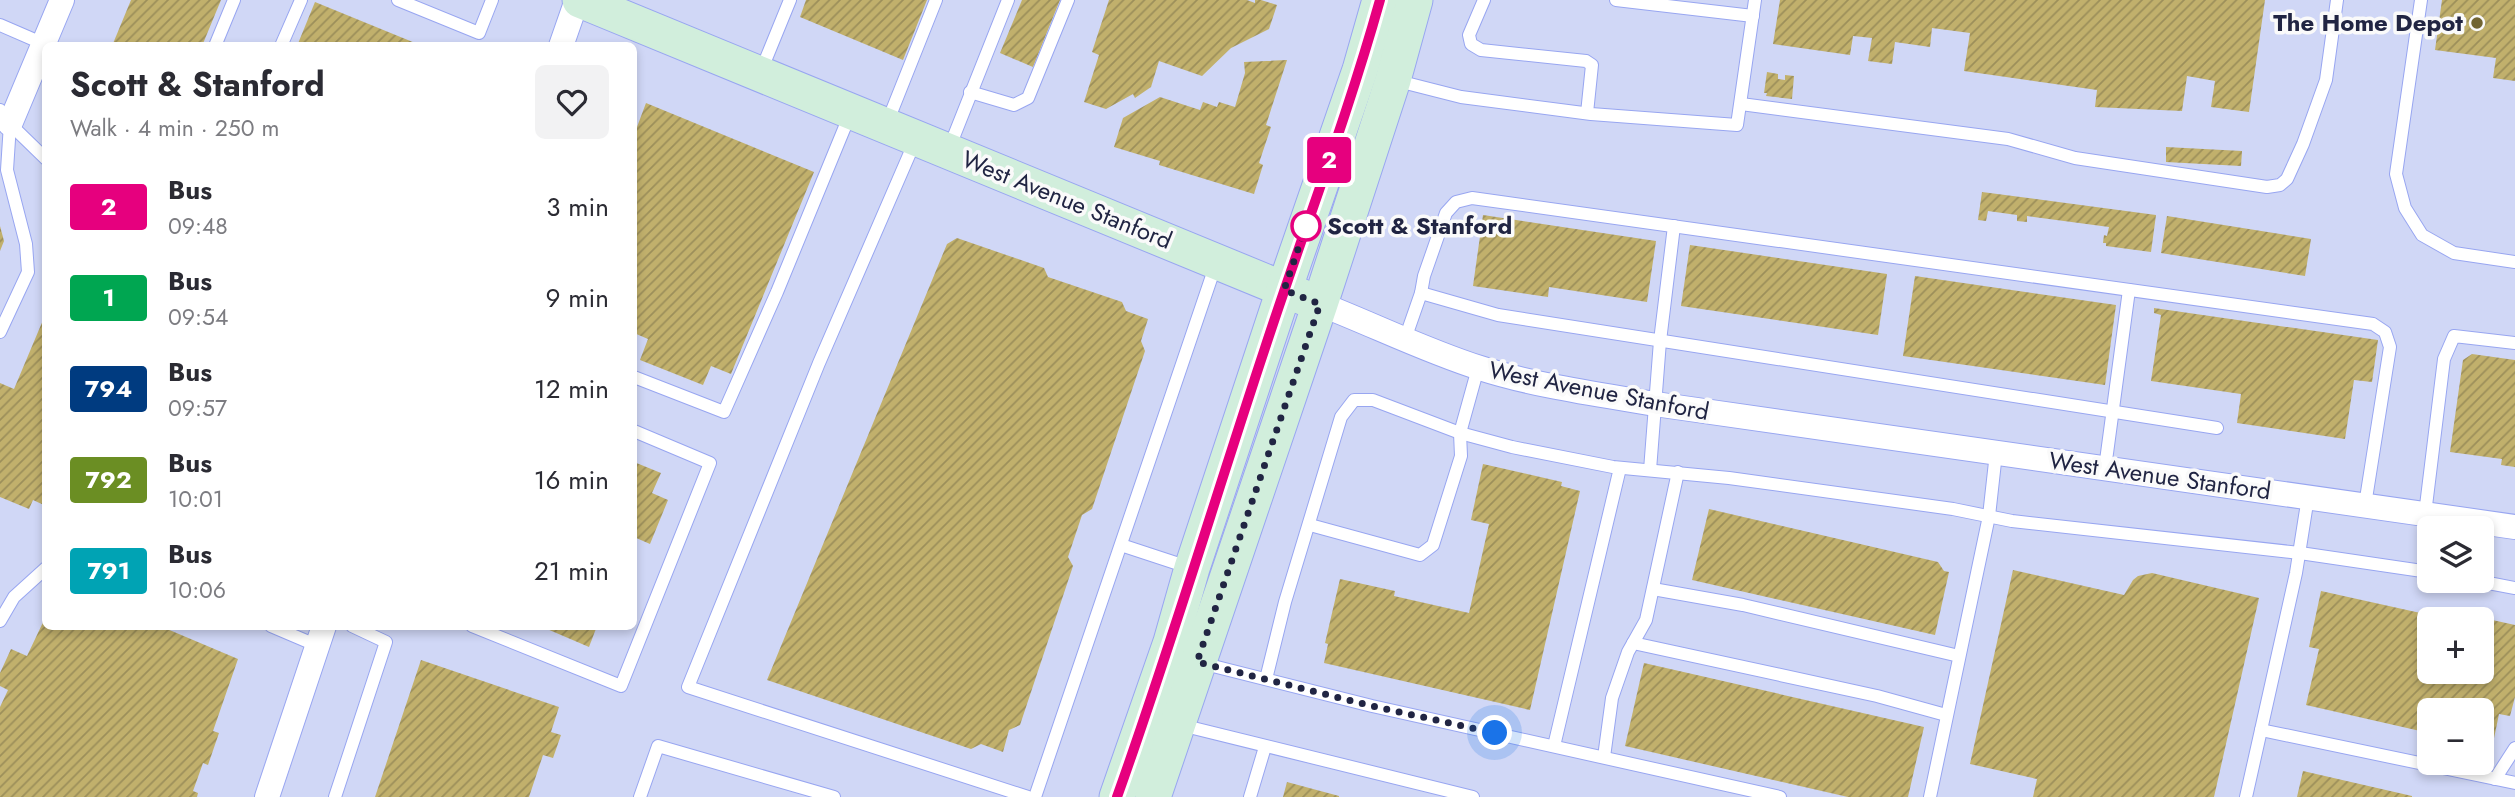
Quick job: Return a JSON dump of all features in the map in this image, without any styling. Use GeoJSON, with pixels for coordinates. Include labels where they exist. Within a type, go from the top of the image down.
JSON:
{"type":"FeatureCollection","features":[{"type":"Feature","properties":{"kind":"main road","name":"West Avenue Stanford"},"geometry":{"type":"LineString","coordinates":[[579,0],[622,8],[760,75],[1320,304]]}},
{"type":"Feature","properties":{"kind":"main road"},"geometry":{"type":"LineString","coordinates":[[1116,797],[1197,662],[1320,304],[1377,75],[1380,0]]}},
{"type":"Feature","properties":{"kind":"main road"},"geometry":{"type":"LineString","coordinates":[[1153,797],[1171,642],[1192,568],[1284,290],[1377,75],[1415,0]]}},
{"type":"Feature","properties":{"kind":"street"},"geometry":{"type":"LineString","coordinates":[[45,42],[62,0]]}},
{"type":"Feature","properties":{"kind":"street"},"geometry":{"type":"LineString","coordinates":[[563,42],[579,0]]}},
{"type":"Feature","properties":{"kind":"street"},"geometry":{"type":"LineString","coordinates":[[5,117],[42,48]]}},
{"type":"Feature","properties":{"kind":"street","name":"West Avenue Stanford"},"geometry":{"type":"LineString","coordinates":[[1320,304],[1478,368],[1511,377],[1654,404],[2515,527]]}},
{"type":"Feature","properties":{"kind":"street"},"geometry":{"type":"LineString","coordinates":[[267,797],[321,636]]}},
{"type":"Feature","properties":{"kind":"lane"},"geometry":{"type":"LineString","coordinates":[[217,42],[234,0]]}},
{"type":"Feature","properties":{"kind":"lane"},"geometry":{"type":"LineString","coordinates":[[283,42],[301,0]]}},
{"type":"Feature","properties":{"kind":"lane"},"geometry":{"type":"LineString","coordinates":[[398,0],[479,33],[492,0]]}},
{"type":"Feature","properties":{"kind":"lane"},"geometry":{"type":"LineString","coordinates":[[760,75],[790,0]]}},
{"type":"Feature","properties":{"kind":"lane"},"geometry":{"type":"LineString","coordinates":[[936,0],[917,139],[819,363],[688,687],[1028,797]]}},
{"type":"Feature","properties":{"kind":"lane"},"geometry":{"type":"LineString","coordinates":[[917,139],[970,92],[1008,0]]}},
{"type":"Feature","properties":{"kind":"lane"},"geometry":{"type":"LineString","coordinates":[[970,92],[1014,105],[1028,98],[1068,0]]}},
{"type":"Feature","properties":{"kind":"lane"},"geometry":{"type":"LineString","coordinates":[[1484,0],[1469,35],[1471,44],[1481,50],[1586,61],[1592,65],[1587,113]]}},
{"type":"Feature","properties":{"kind":"lane"},"geometry":{"type":"LineString","coordinates":[[1616,0],[1753,16]]}},
{"type":"Feature","properties":{"kind":"lane"},"geometry":{"type":"LineString","coordinates":[[1377,75],[1461,96],[1587,113],[1737,125],[1755,0]]}},
{"type":"Feature","properties":{"kind":"lane"},"geometry":{"type":"LineString","coordinates":[[1741,104],[2008,139],[2075,158],[2267,187],[2280,185],[2287,179],[2303,144],[2326,80],[2337,0]]}},
{"type":"Feature","properties":{"kind":"lane"},"geometry":{"type":"LineString","coordinates":[[2421,0],[2396,174],[2405,208],[2421,235],[2454,253],[2515,261]]}},
{"type":"Feature","properties":{"kind":"lane"},"geometry":{"type":"LineString","coordinates":[[0,24],[42,43]]}},
{"type":"Feature","properties":{"kind":"lane"},"geometry":{"type":"LineString","coordinates":[[637,378],[724,412],[851,113]]}},
{"type":"Feature","properties":{"kind":"lane"},"geometry":{"type":"LineString","coordinates":[[5,117],[42,155]]}},
{"type":"Feature","properties":{"kind":"lane"},"geometry":{"type":"LineString","coordinates":[[0,332],[27,272],[26,244],[7,170],[5,117]]}},
{"type":"Feature","properties":{"kind":"lane"},"geometry":{"type":"LineString","coordinates":[[1405,339],[1446,213],[1456,202],[1472,198],[2373,324],[2385,332],[2390,347],[2365,505]]}},
{"type":"Feature","properties":{"kind":"lane"},"geometry":{"type":"LineString","coordinates":[[1650,470],[1660,341],[1674,226]]}},
{"type":"Feature","properties":{"kind":"lane"},"geometry":{"type":"LineString","coordinates":[[1035,797],[1216,262]]}},
{"type":"Feature","properties":{"kind":"lane"},"geometry":{"type":"LineString","coordinates":[[2105,468],[2129,290]]}},
{"type":"Feature","properties":{"kind":"lane"},"geometry":{"type":"LineString","coordinates":[[1421,293],[1498,315],[2217,428]]}},
{"type":"Feature","properties":{"kind":"lane"},"geometry":{"type":"LineString","coordinates":[[2425,514],[2444,359],[2455,336],[2515,343]]}},
{"type":"Feature","properties":{"kind":"lane"},"geometry":{"type":"LineString","coordinates":[[1310,524],[1420,555],[1433,545],[1461,456],[1460,433],[1478,368]]}},
{"type":"Feature","properties":{"kind":"lane"},"geometry":{"type":"LineString","coordinates":[[1266,679],[1285,602],[1341,417],[1354,400],[1373,400],[1460,433],[1512,447],[1620,468],[1678,472],[2123,535],[2300,553],[2417,570]]}},
{"type":"Feature","properties":{"kind":"lane"},"geometry":{"type":"LineString","coordinates":[[482,630],[621,686],[710,463],[637,432]]}},
{"type":"Feature","properties":{"kind":"lane"},"geometry":{"type":"LineString","coordinates":[[1930,797],[1989,516],[1996,453]]}},
{"type":"Feature","properties":{"kind":"lane"},"geometry":{"type":"LineString","coordinates":[[1554,746],[1620,468]]}},
{"type":"Feature","properties":{"kind":"lane"},"geometry":{"type":"LineString","coordinates":[[1604,757],[1612,698],[1633,643],[1646,620],[1678,472]]}},
{"type":"Feature","properties":{"kind":"lane"},"geometry":{"type":"LineString","coordinates":[[2246,797],[2300,553],[2308,497]]}},
{"type":"Feature","properties":{"kind":"lane"},"geometry":{"type":"LineString","coordinates":[[1121,545],[1192,568]]}},
{"type":"Feature","properties":{"kind":"lane"},"geometry":{"type":"LineString","coordinates":[[0,621],[14,597],[42,572]]}},
{"type":"Feature","properties":{"kind":"lane"},"geometry":{"type":"LineString","coordinates":[[2494,584],[2515,588]]}},
{"type":"Feature","properties":{"kind":"lane"},"geometry":{"type":"LineString","coordinates":[[1653,589],[1743,605],[1959,656]]}},
{"type":"Feature","properties":{"kind":"lane"},"geometry":{"type":"LineString","coordinates":[[291,630],[321,636]]}},
{"type":"Feature","properties":{"kind":"lane"},"geometry":{"type":"LineString","coordinates":[[335,797],[386,642],[360,630]]}},
{"type":"Feature","properties":{"kind":"lane"},"geometry":{"type":"LineString","coordinates":[[1633,643],[1877,696],[1947,715]]}},
{"type":"Feature","properties":{"kind":"lane"},"geometry":{"type":"LineString","coordinates":[[1197,662],[1372,706],[1780,797]]}},
{"type":"Feature","properties":{"kind":"lane"},"geometry":{"type":"LineString","coordinates":[[1163,718],[1265,747],[1473,797]]}},
{"type":"Feature","properties":{"kind":"lane"},"geometry":{"type":"LineString","coordinates":[[2262,730],[2515,783]]}},
{"type":"Feature","properties":{"kind":"lane"},"geometry":{"type":"LineString","coordinates":[[640,797],[658,746],[834,797]]}},
{"type":"Feature","properties":{"kind":"lane"},"geometry":{"type":"LineString","coordinates":[[1250,797],[1265,747]]}},
{"type":"Feature","properties":{"kind":"lane"},"geometry":{"type":"LineString","coordinates":[[2495,779],[2515,748]]}},
{"type":"Feature","properties":{"kind":"building"},"geometry":{"type":"Polygon","coordinates":[[[131,0],[221,0],[204,42],[114,42],[131,0]]]}},
{"type":"Feature","properties":{"kind":"building"},"geometry":{"type":"Polygon","coordinates":[[[806,0],[927,0],[903,60],[800,17],[806,0]]]}},
{"type":"Feature","properties":{"kind":"building"},"geometry":{"type":"Polygon","coordinates":[[[1022,0],[1060,0],[1033,67],[1000,53],[1022,0]]]}},
{"type":"Feature","properties":{"kind":"building"},"geometry":{"type":"Polygon","coordinates":[[[1109,0],[1247,0],[1255,3],[1255,0],[1261,0],[1277,5],[1269,29],[1231,48],[1202,76],[1159,61],[1151,87],[1135,98],[1133,94],[1106,109],[1084,102],[1099,55],[1092,52],[1109,0]]]}},
{"type":"Feature","properties":{"kind":"building"},"geometry":{"type":"Polygon","coordinates":[[[1780,0],[2265,0],[2249,112],[2211,107],[2215,81],[2187,76],[2182,111],[2095,107],[2097,90],[1964,71],[1970,33],[1932,28],[1930,47],[1895,42],[1892,64],[1868,61],[1872,38],[1853,36],[1850,55],[1773,44],[1780,0]]]}},
{"type":"Feature","properties":{"kind":"building","name":"The Home Depot"},"geometry":{"type":"Polygon","coordinates":[[[2442,0],[2515,0],[2515,81],[2493,78],[2496,58],[2435,50],[2442,0]]]}},
{"type":"Feature","properties":{"kind":"building"},"geometry":{"type":"Polygon","coordinates":[[[315,2],[413,42],[299,42],[315,2]]]}},
{"type":"Feature","properties":{"kind":"building"},"geometry":{"type":"Polygon","coordinates":[[[1287,60],[1266,125],[1271,127],[1259,163],[1263,165],[1254,194],[1159,165],[1160,161],[1114,147],[1123,118],[1160,97],[1200,110],[1203,102],[1217,107],[1219,102],[1235,107],[1245,73],[1244,62],[1287,60]]]}},
{"type":"Feature","properties":{"kind":"building"},"geometry":{"type":"Polygon","coordinates":[[[1767,72],[1778,74],[1778,79],[1785,80],[1785,75],[1794,76],[1792,99],[1766,96],[1767,93],[1764,93],[1767,72]]]}},
{"type":"Feature","properties":{"kind":"building"},"geometry":{"type":"Polygon","coordinates":[[[646,103],[814,172],[731,374],[711,366],[703,385],[640,360],[648,339],[637,334],[637,127],[646,103]]]}},
{"type":"Feature","properties":{"kind":"building"},"geometry":{"type":"Polygon","coordinates":[[[2166,147],[2242,151],[2241,166],[2166,162],[2166,147]]]}},
{"type":"Feature","properties":{"kind":"building"},"geometry":{"type":"Polygon","coordinates":[[[1982,192],[2156,215],[2151,252],[2106,246],[2106,243],[2103,243],[2104,235],[2107,236],[2109,227],[2027,216],[2027,222],[2017,221],[2017,215],[1988,211],[1986,221],[1978,220],[1982,192]]]}},
{"type":"Feature","properties":{"kind":"building"},"geometry":{"type":"Polygon","coordinates":[[[1483,215],[1656,241],[1647,302],[1549,287],[1548,297],[1473,286],[1483,215]]]}},
{"type":"Feature","properties":{"kind":"building"},"geometry":{"type":"Polygon","coordinates":[[[2167,216],[2311,239],[2305,276],[2161,253],[2167,216]]]}},
{"type":"Feature","properties":{"kind":"building"},"geometry":{"type":"Polygon","coordinates":[[[0,226],[4,241],[0,251],[0,226]]]}},
{"type":"Feature","properties":{"kind":"building"},"geometry":{"type":"Polygon","coordinates":[[[957,238],[1044,268],[1048,277],[1122,302],[1126,311],[1148,319],[1141,341],[1145,351],[1092,509],[1082,515],[1068,557],[1073,566],[1020,725],[1009,730],[1003,752],[981,744],[971,749],[767,680],[947,244],[957,238]]]}},
{"type":"Feature","properties":{"kind":"building"},"geometry":{"type":"Polygon","coordinates":[[[1690,245],[1887,274],[1878,335],[1681,306],[1690,245]]]}},
{"type":"Feature","properties":{"kind":"building"},"geometry":{"type":"Polygon","coordinates":[[[1915,276],[2116,305],[2105,385],[1903,356],[1915,276]]]}},
{"type":"Feature","properties":{"kind":"building"},"geometry":{"type":"Polygon","coordinates":[[[2154,308],[2378,340],[2372,382],[2354,380],[2345,439],[2237,423],[2241,394],[2151,381],[2161,315],[2154,313],[2154,308]]]}},
{"type":"Feature","properties":{"kind":"building"},"geometry":{"type":"Polygon","coordinates":[[[42,322],[42,504],[33,500],[29,509],[0,497],[0,383],[14,389],[42,322]]]}},
{"type":"Feature","properties":{"kind":"building"},"geometry":{"type":"Polygon","coordinates":[[[2472,354],[2515,360],[2515,467],[2501,465],[2502,459],[2450,452],[2463,360],[2472,354]]]}},
{"type":"Feature","properties":{"kind":"building"},"geometry":{"type":"Polygon","coordinates":[[[637,463],[661,473],[652,493],[668,500],[650,544],[637,538],[637,463]]]}},
{"type":"Feature","properties":{"kind":"building"},"geometry":{"type":"Polygon","coordinates":[[[1483,464],[1562,482],[1561,486],[1580,491],[1530,710],[1324,663],[1328,644],[1325,643],[1340,579],[1395,591],[1394,596],[1469,613],[1489,524],[1471,520],[1483,464]]]}},
{"type":"Feature","properties":{"kind":"building"},"geometry":{"type":"Polygon","coordinates":[[[1709,509],[1938,562],[1944,571],[1949,572],[1935,635],[1692,580],[1709,509]]]}},
{"type":"Feature","properties":{"kind":"building"},"geometry":{"type":"Polygon","coordinates":[[[2013,570],[2124,595],[2138,576],[2152,573],[2259,598],[2214,797],[2033,797],[2037,779],[1970,764],[2013,570]]]}},
{"type":"Feature","properties":{"kind":"building"},"geometry":{"type":"Polygon","coordinates":[[[2321,591],[2417,612],[2417,684],[2494,684],[2494,620],[2515,625],[2515,697],[2510,716],[2499,714],[2494,738],[2494,698],[2417,698],[2417,730],[2306,705],[2319,649],[2309,647],[2321,591]]]}},
{"type":"Feature","properties":{"kind":"building"},"geometry":{"type":"Polygon","coordinates":[[[42,624],[42,630],[169,630],[238,659],[213,731],[219,733],[208,765],[203,763],[193,791],[198,793],[197,797],[0,797],[0,707],[8,690],[0,686],[0,673],[11,649],[27,656],[42,624]]]}},
{"type":"Feature","properties":{"kind":"building"},"geometry":{"type":"Polygon","coordinates":[[[549,630],[595,630],[589,647],[549,630]]]}},
{"type":"Feature","properties":{"kind":"building"},"geometry":{"type":"Polygon","coordinates":[[[421,660],[559,707],[551,732],[561,735],[553,758],[543,755],[529,797],[375,797],[421,660]]]}},
{"type":"Feature","properties":{"kind":"building"},"geometry":{"type":"Polygon","coordinates":[[[1644,663],[1924,727],[1908,797],[1848,797],[1625,746],[1644,663]]]}},
{"type":"Feature","properties":{"kind":"building"},"geometry":{"type":"Polygon","coordinates":[[[2303,771],[2412,796],[2412,797],[2297,797],[2303,771]]]}},
{"type":"Feature","properties":{"kind":"building"},"geometry":{"type":"Polygon","coordinates":[[[1287,782],[1339,796],[1339,797],[1283,797],[1287,782]]]}},
{"type":"Feature","properties":{"kind":"bus line","name":"2"},"geometry":{"type":"LineString","coordinates":[[1117,797],[1171,642],[1192,568],[1284,290],[1360,70],[1380,0]]}},
{"type":"Feature","properties":{"kind":"place","name":"The Home Depot"},"geometry":{"type":"Point","coordinates":[2477,23]}},
{"type":"Feature","properties":{"kind":"place","name":"Scott & Stanford"},"geometry":{"type":"Point","coordinates":[1306,226]}},
{"type":"Feature","properties":{"kind":"route"},"geometry":{"type":"LineString","coordinates":[[1306,226],[1284,290],[1320,304],[1197,662],[1372,706],[1495,733]]}}]}
